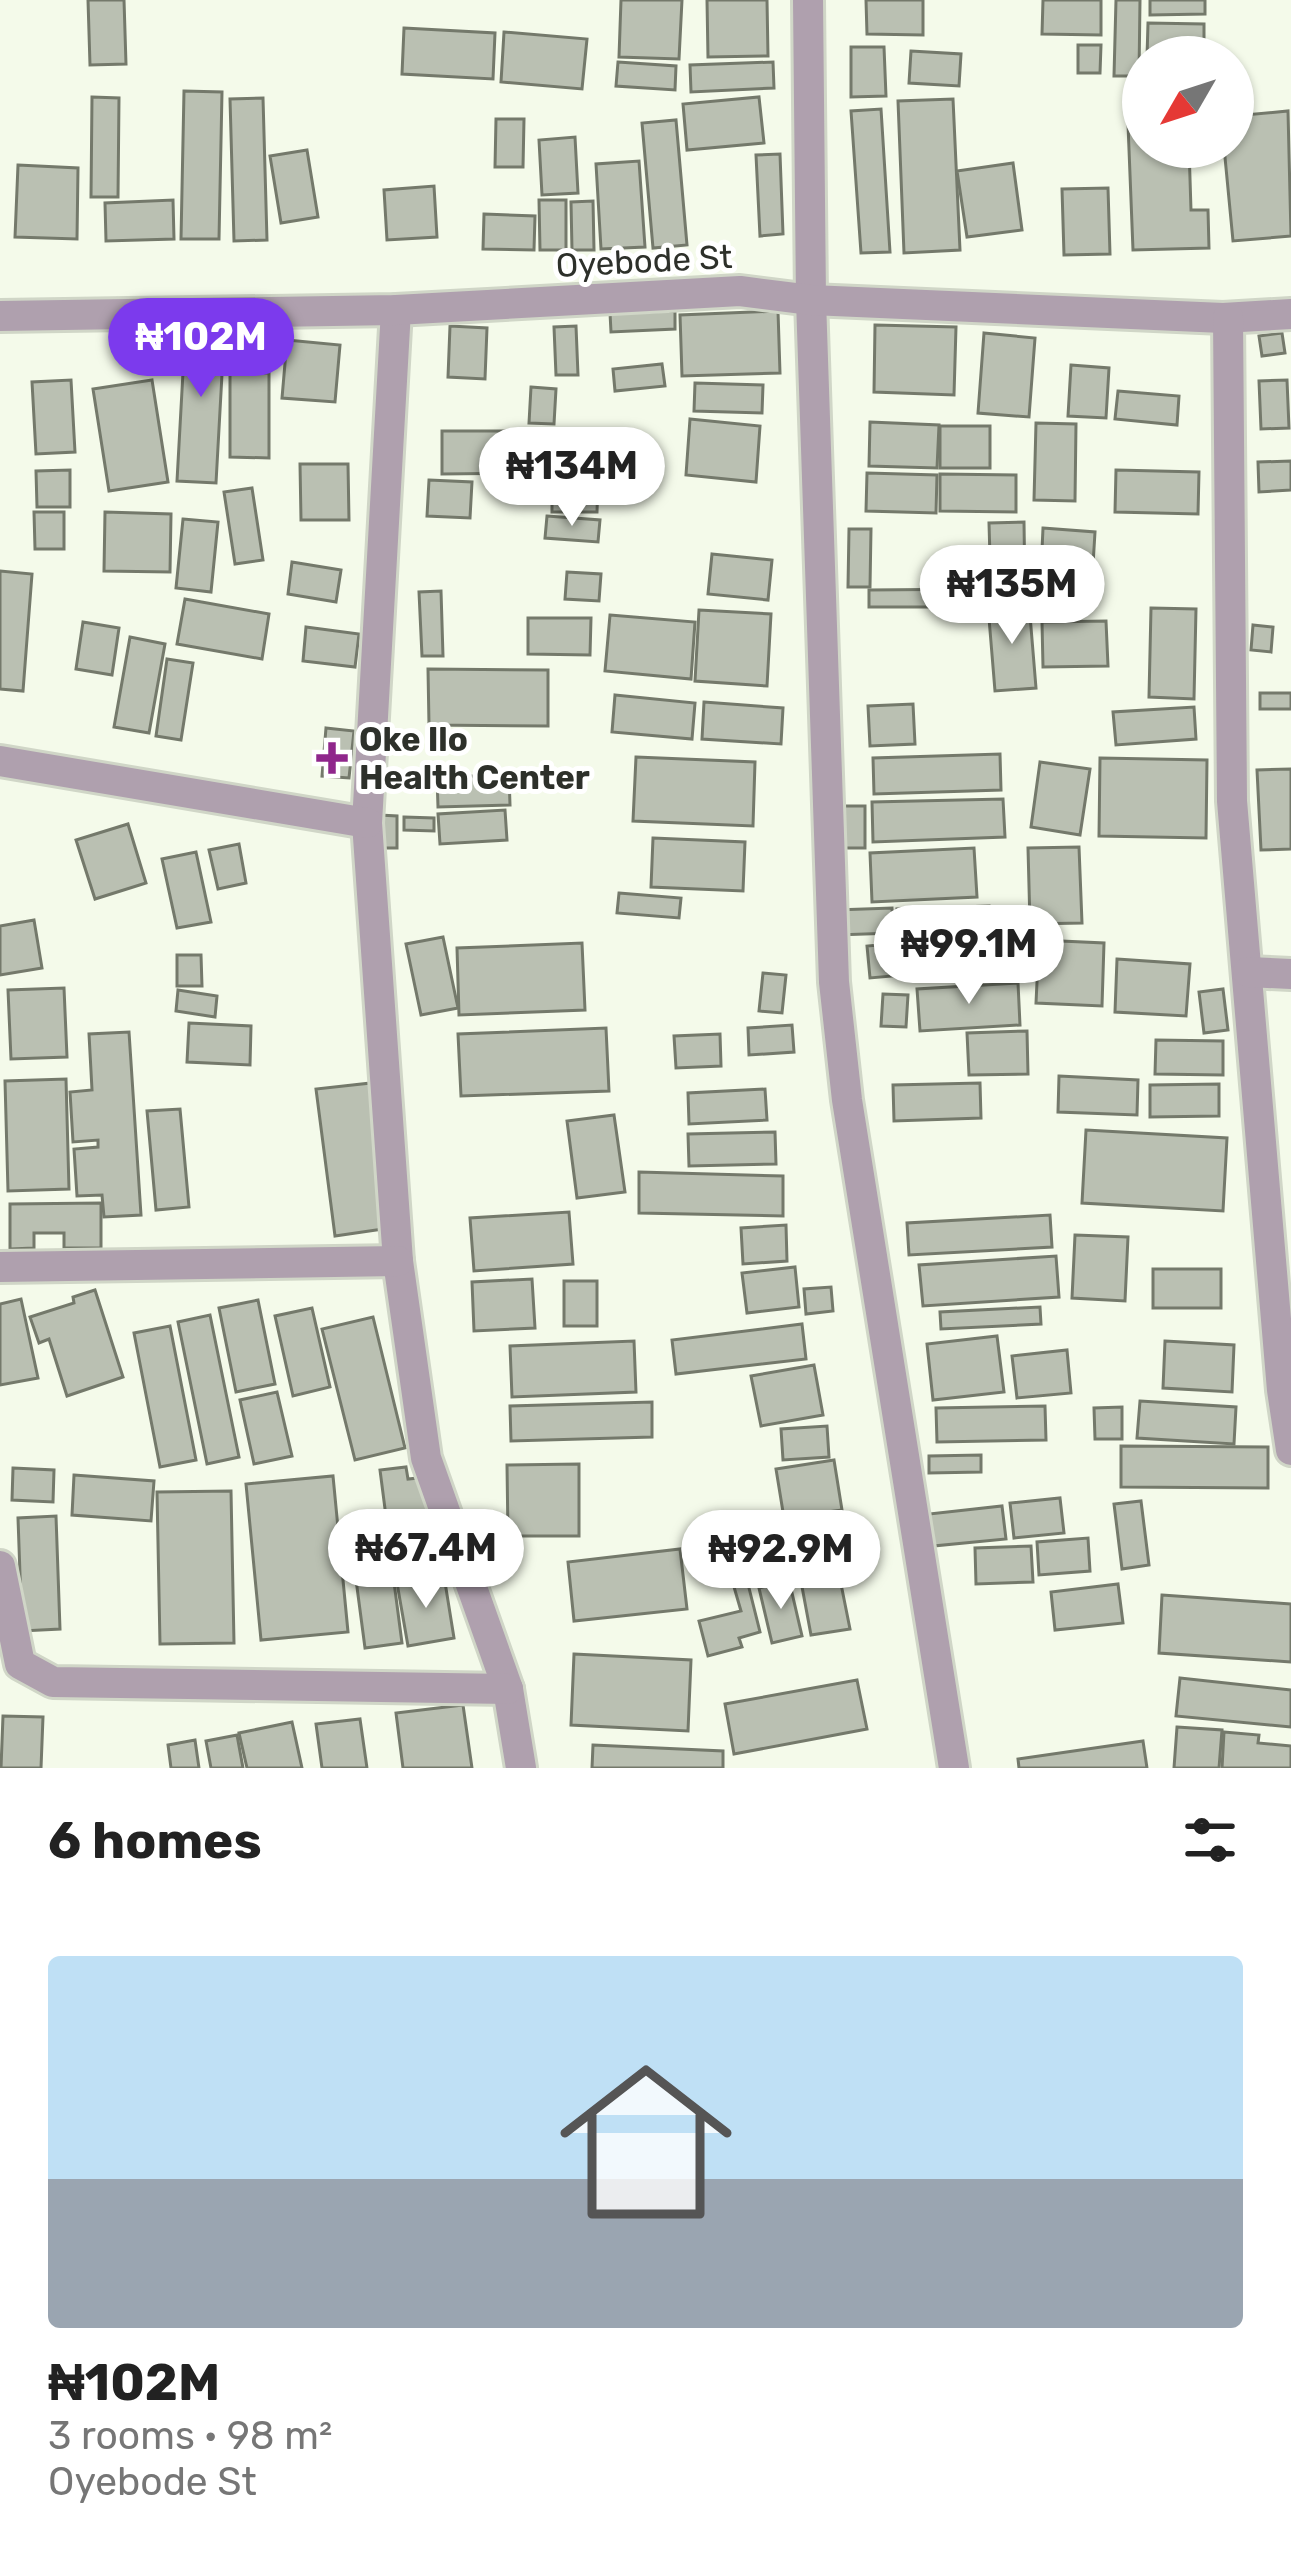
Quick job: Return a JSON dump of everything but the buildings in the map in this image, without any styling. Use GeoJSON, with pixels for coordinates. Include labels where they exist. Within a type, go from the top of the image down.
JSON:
{"type":"FeatureCollection","features":[{"type":"Feature","properties":{"kind":"street"},"geometry":{"type":"LineString","coordinates":[[808,0],[811,300],[834,982],[847,1100],[954,1768]]}},
{"type":"Feature","properties":{"kind":"street","name":"Oyebode St"},"geometry":{"type":"LineString","coordinates":[[0,316],[396,310],[740,291],[811,300],[1228,318],[1291,314]]}},
{"type":"Feature","properties":{"kind":"street"},"geometry":{"type":"LineString","coordinates":[[396,310],[367,823],[398,1261],[426,1458],[508,1689],[520,1768]]}},
{"type":"Feature","properties":{"kind":"street"},"geometry":{"type":"LineString","coordinates":[[1228,318],[1232,801],[1291,1450]]}},
{"type":"Feature","properties":{"kind":"street"},"geometry":{"type":"LineString","coordinates":[[0,761],[367,823]]}},
{"type":"Feature","properties":{"kind":"street"},"geometry":{"type":"LineString","coordinates":[[1248,972],[1291,974]]}},
{"type":"Feature","properties":{"kind":"street"},"geometry":{"type":"LineString","coordinates":[[0,1267],[398,1261]]}},
{"type":"Feature","properties":{"kind":"street"},"geometry":{"type":"LineString","coordinates":[[0,1566],[20,1664],[53,1682],[508,1689]]}},
{"type":"Feature","properties":{"kind":"place","name":"Oke Ilo Health Center"},"geometry":{"type":"Point","coordinates":[332,758]}}]}
